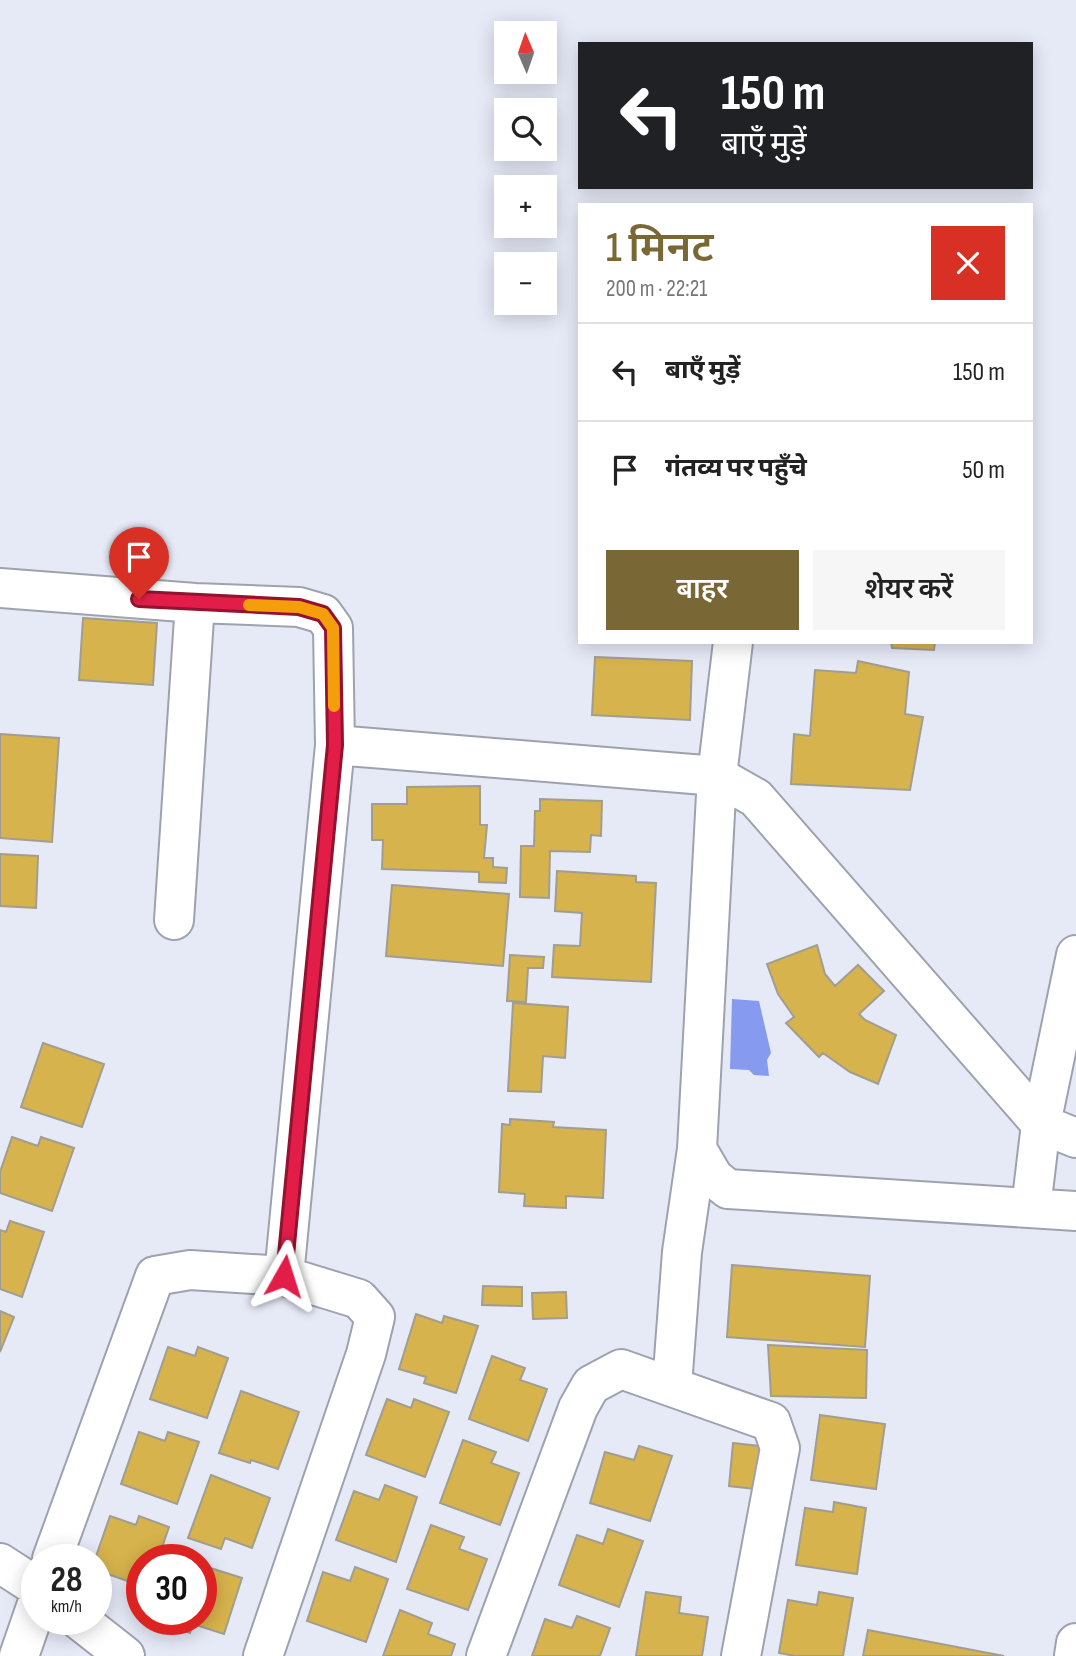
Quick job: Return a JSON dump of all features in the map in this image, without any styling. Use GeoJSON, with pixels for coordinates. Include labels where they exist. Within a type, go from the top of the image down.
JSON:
{"type":"FeatureCollection","features":[{"type":"Feature","properties":{"kind":"street"},"geometry":{"type":"LineString","coordinates":[[0,588],[195,603],[299,607],[323,614],[333,628],[335,745],[284,1276]]}},
{"type":"Feature","properties":{"kind":"street"},"geometry":{"type":"LineString","coordinates":[[174,920],[195,603]]}},
{"type":"Feature","properties":{"kind":"street"},"geometry":{"type":"LineString","coordinates":[[672,1386],[682,1252],[698,1149],[717,776],[733,644]]}},
{"type":"Feature","properties":{"kind":"street"},"geometry":{"type":"LineString","coordinates":[[335,745],[717,776],[756,798],[1059,1131]]}},
{"type":"Feature","properties":{"kind":"street"},"geometry":{"type":"LineString","coordinates":[[1031,1208],[1059,1131],[1076,955]]}},
{"type":"Feature","properties":{"kind":"street"},"geometry":{"type":"LineString","coordinates":[[698,1149],[713,1178],[728,1189],[1076,1211]]}},
{"type":"Feature","properties":{"kind":"street"},"geometry":{"type":"LineString","coordinates":[[57,1544],[155,1276],[190,1270],[284,1276],[359,1299],[375,1317],[366,1354],[263,1656]]}},
{"type":"Feature","properties":{"kind":"street"},"geometry":{"type":"LineString","coordinates":[[486,1656],[578,1408],[591,1385],[621,1369],[771,1422],[780,1448],[741,1656]]}},
{"type":"Feature","properties":{"kind":"street"},"geometry":{"type":"LineString","coordinates":[[0,1563],[21,1577]]}},
{"type":"Feature","properties":{"kind":"street"},"geometry":{"type":"LineString","coordinates":[[19,1656],[26,1635]]}},
{"type":"Feature","properties":{"kind":"street"},"geometry":{"type":"LineString","coordinates":[[98,1635],[125,1656]]}},
{"type":"Feature","properties":{"kind":"street"},"geometry":{"type":"LineString","coordinates":[[1074,1656],[1076,1643]]}},
{"type":"Feature","properties":{"kind":"water"},"geometry":{"type":"Polygon","coordinates":[[[732,999],[759,1001],[771,1053],[767,1060],[769,1076],[754,1075],[749,1070],[730,1069],[732,999]]]}},
{"type":"Feature","properties":{"kind":"building"},"geometry":{"type":"Polygon","coordinates":[[[83,618],[157,623],[153,685],[79,680],[83,618]]]}},
{"type":"Feature","properties":{"kind":"building"},"geometry":{"type":"Polygon","coordinates":[[[891,644],[935,644],[934,650],[892,648],[891,644]]]}},
{"type":"Feature","properties":{"kind":"building"},"geometry":{"type":"Polygon","coordinates":[[[595,657],[692,661],[690,720],[592,715],[595,657]]]}},
{"type":"Feature","properties":{"kind":"building"},"geometry":{"type":"Polygon","coordinates":[[[858,661],[909,672],[905,714],[923,717],[910,790],[791,784],[794,734],[810,736],[815,670],[856,673],[858,661]]]}},
{"type":"Feature","properties":{"kind":"building"},"geometry":{"type":"Polygon","coordinates":[[[0,734],[59,738],[52,842],[0,838],[0,734]]]}},
{"type":"Feature","properties":{"kind":"building"},"geometry":{"type":"Polygon","coordinates":[[[480,786],[480,825],[487,825],[484,858],[493,858],[493,867],[507,868],[506,883],[479,882],[479,872],[382,869],[383,840],[372,840],[372,804],[407,804],[407,787],[480,786]]]}},
{"type":"Feature","properties":{"kind":"building"},"geometry":{"type":"Polygon","coordinates":[[[540,799],[602,801],[601,836],[591,835],[590,852],[550,851],[549,898],[520,897],[521,846],[534,846],[535,811],[540,811],[540,799]]]}},
{"type":"Feature","properties":{"kind":"building"},"geometry":{"type":"Polygon","coordinates":[[[0,854],[38,856],[36,908],[0,906],[0,854]]]}},
{"type":"Feature","properties":{"kind":"building"},"geometry":{"type":"Polygon","coordinates":[[[557,871],[636,876],[636,882],[656,883],[651,982],[552,977],[554,945],[580,946],[582,913],[555,911],[557,871]]]}},
{"type":"Feature","properties":{"kind":"building"},"geometry":{"type":"Polygon","coordinates":[[[392,885],[509,894],[503,966],[386,956],[392,885]]]}},
{"type":"Feature","properties":{"kind":"building"},"geometry":{"type":"Polygon","coordinates":[[[817,945],[825,974],[835,986],[858,965],[884,991],[859,1014],[865,1020],[896,1035],[878,1084],[850,1072],[823,1053],[819,1057],[786,1023],[794,1017],[778,994],[767,964],[817,945]]]}},
{"type":"Feature","properties":{"kind":"building"},"geometry":{"type":"Polygon","coordinates":[[[510,955],[544,957],[543,968],[528,968],[526,1002],[507,1001],[510,955]]]}},
{"type":"Feature","properties":{"kind":"building"},"geometry":{"type":"Polygon","coordinates":[[[513,1003],[568,1007],[565,1058],[543,1056],[541,1092],[508,1091],[513,1003]]]}},
{"type":"Feature","properties":{"kind":"building"},"geometry":{"type":"Polygon","coordinates":[[[43,1043],[104,1064],[82,1127],[21,1107],[43,1043]]]}},
{"type":"Feature","properties":{"kind":"building"},"geometry":{"type":"Polygon","coordinates":[[[510,1119],[554,1122],[553,1127],[606,1130],[603,1198],[566,1196],[566,1208],[524,1206],[525,1194],[499,1192],[502,1124],[510,1125],[510,1119]]]}},
{"type":"Feature","properties":{"kind":"building"},"geometry":{"type":"Polygon","coordinates":[[[12,1137],[38,1146],[41,1137],[74,1148],[52,1211],[0,1193],[0,1172],[12,1137]]]}},
{"type":"Feature","properties":{"kind":"building"},"geometry":{"type":"Polygon","coordinates":[[[10,1221],[44,1232],[22,1297],[0,1289],[0,1230],[6,1232],[10,1221]]]}},
{"type":"Feature","properties":{"kind":"building"},"geometry":{"type":"Polygon","coordinates":[[[732,1265],[870,1276],[865,1347],[727,1337],[732,1265]]]}},
{"type":"Feature","properties":{"kind":"building"},"geometry":{"type":"Polygon","coordinates":[[[483,1286],[522,1287],[522,1306],[482,1305],[483,1286]]]}},
{"type":"Feature","properties":{"kind":"building"},"geometry":{"type":"Polygon","coordinates":[[[566,1292],[567,1318],[533,1319],[532,1293],[566,1292]]]}},
{"type":"Feature","properties":{"kind":"building"},"geometry":{"type":"Polygon","coordinates":[[[0,1311],[14,1317],[0,1352],[0,1311]]]}},
{"type":"Feature","properties":{"kind":"building"},"geometry":{"type":"Polygon","coordinates":[[[416,1314],[442,1323],[444,1316],[478,1326],[456,1393],[424,1383],[426,1377],[399,1369],[416,1314]]]}},
{"type":"Feature","properties":{"kind":"building"},"geometry":{"type":"Polygon","coordinates":[[[768,1345],[867,1350],[866,1398],[771,1396],[768,1345]]]}},
{"type":"Feature","properties":{"kind":"building"},"geometry":{"type":"Polygon","coordinates":[[[168,1347],[195,1356],[198,1347],[228,1358],[207,1418],[150,1399],[168,1347]]]}},
{"type":"Feature","properties":{"kind":"building"},"geometry":{"type":"Polygon","coordinates":[[[492,1356],[525,1368],[520,1380],[547,1389],[528,1441],[469,1419],[492,1356]]]}},
{"type":"Feature","properties":{"kind":"building"},"geometry":{"type":"Polygon","coordinates":[[[241,1391],[299,1412],[278,1469],[219,1453],[241,1391]]]}},
{"type":"Feature","properties":{"kind":"building"},"geometry":{"type":"Polygon","coordinates":[[[387,1399],[411,1408],[414,1399],[449,1412],[425,1477],[366,1455],[387,1399]]]}},
{"type":"Feature","properties":{"kind":"building"},"geometry":{"type":"Polygon","coordinates":[[[820,1415],[885,1424],[876,1489],[811,1480],[820,1415]]]}},
{"type":"Feature","properties":{"kind":"building"},"geometry":{"type":"Polygon","coordinates":[[[139,1432],[165,1441],[168,1432],[199,1442],[177,1504],[121,1484],[139,1432]]]}},
{"type":"Feature","properties":{"kind":"building"},"geometry":{"type":"Polygon","coordinates":[[[463,1440],[496,1452],[491,1463],[519,1473],[500,1525],[440,1503],[463,1440]]]}},
{"type":"Feature","properties":{"kind":"building"},"geometry":{"type":"Polygon","coordinates":[[[733,1443],[760,1446],[755,1489],[729,1486],[733,1443]]]}},
{"type":"Feature","properties":{"kind":"building"},"geometry":{"type":"Polygon","coordinates":[[[639,1446],[672,1456],[650,1521],[590,1503],[605,1452],[634,1460],[639,1446]]]}},
{"type":"Feature","properties":{"kind":"building"},"geometry":{"type":"Polygon","coordinates":[[[211,1475],[270,1498],[252,1548],[225,1538],[221,1549],[217,1548],[217,1544],[206,1544],[188,1538],[211,1475]]]}},
{"type":"Feature","properties":{"kind":"building"},"geometry":{"type":"Polygon","coordinates":[[[385,1485],[417,1497],[396,1562],[336,1540],[354,1491],[379,1500],[385,1485]]]}},
{"type":"Feature","properties":{"kind":"building"},"geometry":{"type":"Polygon","coordinates":[[[834,1502],[866,1508],[857,1574],[796,1565],[805,1508],[833,1512],[834,1502]]]}},
{"type":"Feature","properties":{"kind":"building"},"geometry":{"type":"Polygon","coordinates":[[[110,1516],[136,1525],[139,1516],[169,1527],[163,1544],[126,1544],[126,1580],[112,1576],[112,1544],[100,1544],[110,1516]]]}},
{"type":"Feature","properties":{"kind":"building"},"geometry":{"type":"Polygon","coordinates":[[[431,1525],[464,1537],[459,1549],[487,1559],[468,1610],[407,1589],[431,1525]]]}},
{"type":"Feature","properties":{"kind":"building"},"geometry":{"type":"Polygon","coordinates":[[[608,1529],[643,1541],[619,1607],[559,1585],[577,1535],[603,1544],[608,1529]]]}},
{"type":"Feature","properties":{"kind":"building"},"geometry":{"type":"Polygon","coordinates":[[[355,1567],[388,1579],[366,1642],[307,1621],[323,1572],[350,1581],[355,1567]]]}},
{"type":"Feature","properties":{"kind":"building"},"geometry":{"type":"Polygon","coordinates":[[[217,1570],[242,1578],[224,1634],[217,1632],[217,1570]]]}},
{"type":"Feature","properties":{"kind":"building"},"geometry":{"type":"Polygon","coordinates":[[[646,1592],[681,1597],[679,1613],[708,1617],[702,1656],[636,1656],[646,1592]]]}},
{"type":"Feature","properties":{"kind":"building"},"geometry":{"type":"Polygon","coordinates":[[[819,1592],[853,1598],[843,1656],[795,1656],[779,1653],[788,1600],[817,1605],[819,1592]]]}},
{"type":"Feature","properties":{"kind":"building"},"geometry":{"type":"Polygon","coordinates":[[[400,1610],[432,1623],[428,1634],[455,1644],[451,1656],[383,1656],[400,1610]]]}},
{"type":"Feature","properties":{"kind":"building"},"geometry":{"type":"Polygon","coordinates":[[[577,1616],[610,1628],[600,1656],[532,1656],[545,1619],[572,1628],[577,1616]]]}},
{"type":"Feature","properties":{"kind":"building"},"geometry":{"type":"Polygon","coordinates":[[[868,1630],[1004,1656],[863,1656],[868,1630]]]}},
{"type":"Feature","properties":{"kind":"slow traffic"},"geometry":{"type":"LineString","coordinates":[[249,605],[299,607],[323,614],[333,628],[334,706]]}},
{"type":"Feature","properties":{"kind":"route"},"geometry":{"type":"LineString","coordinates":[[139,599],[299,607],[323,614],[333,628],[335,745],[284,1276]]}}]}
